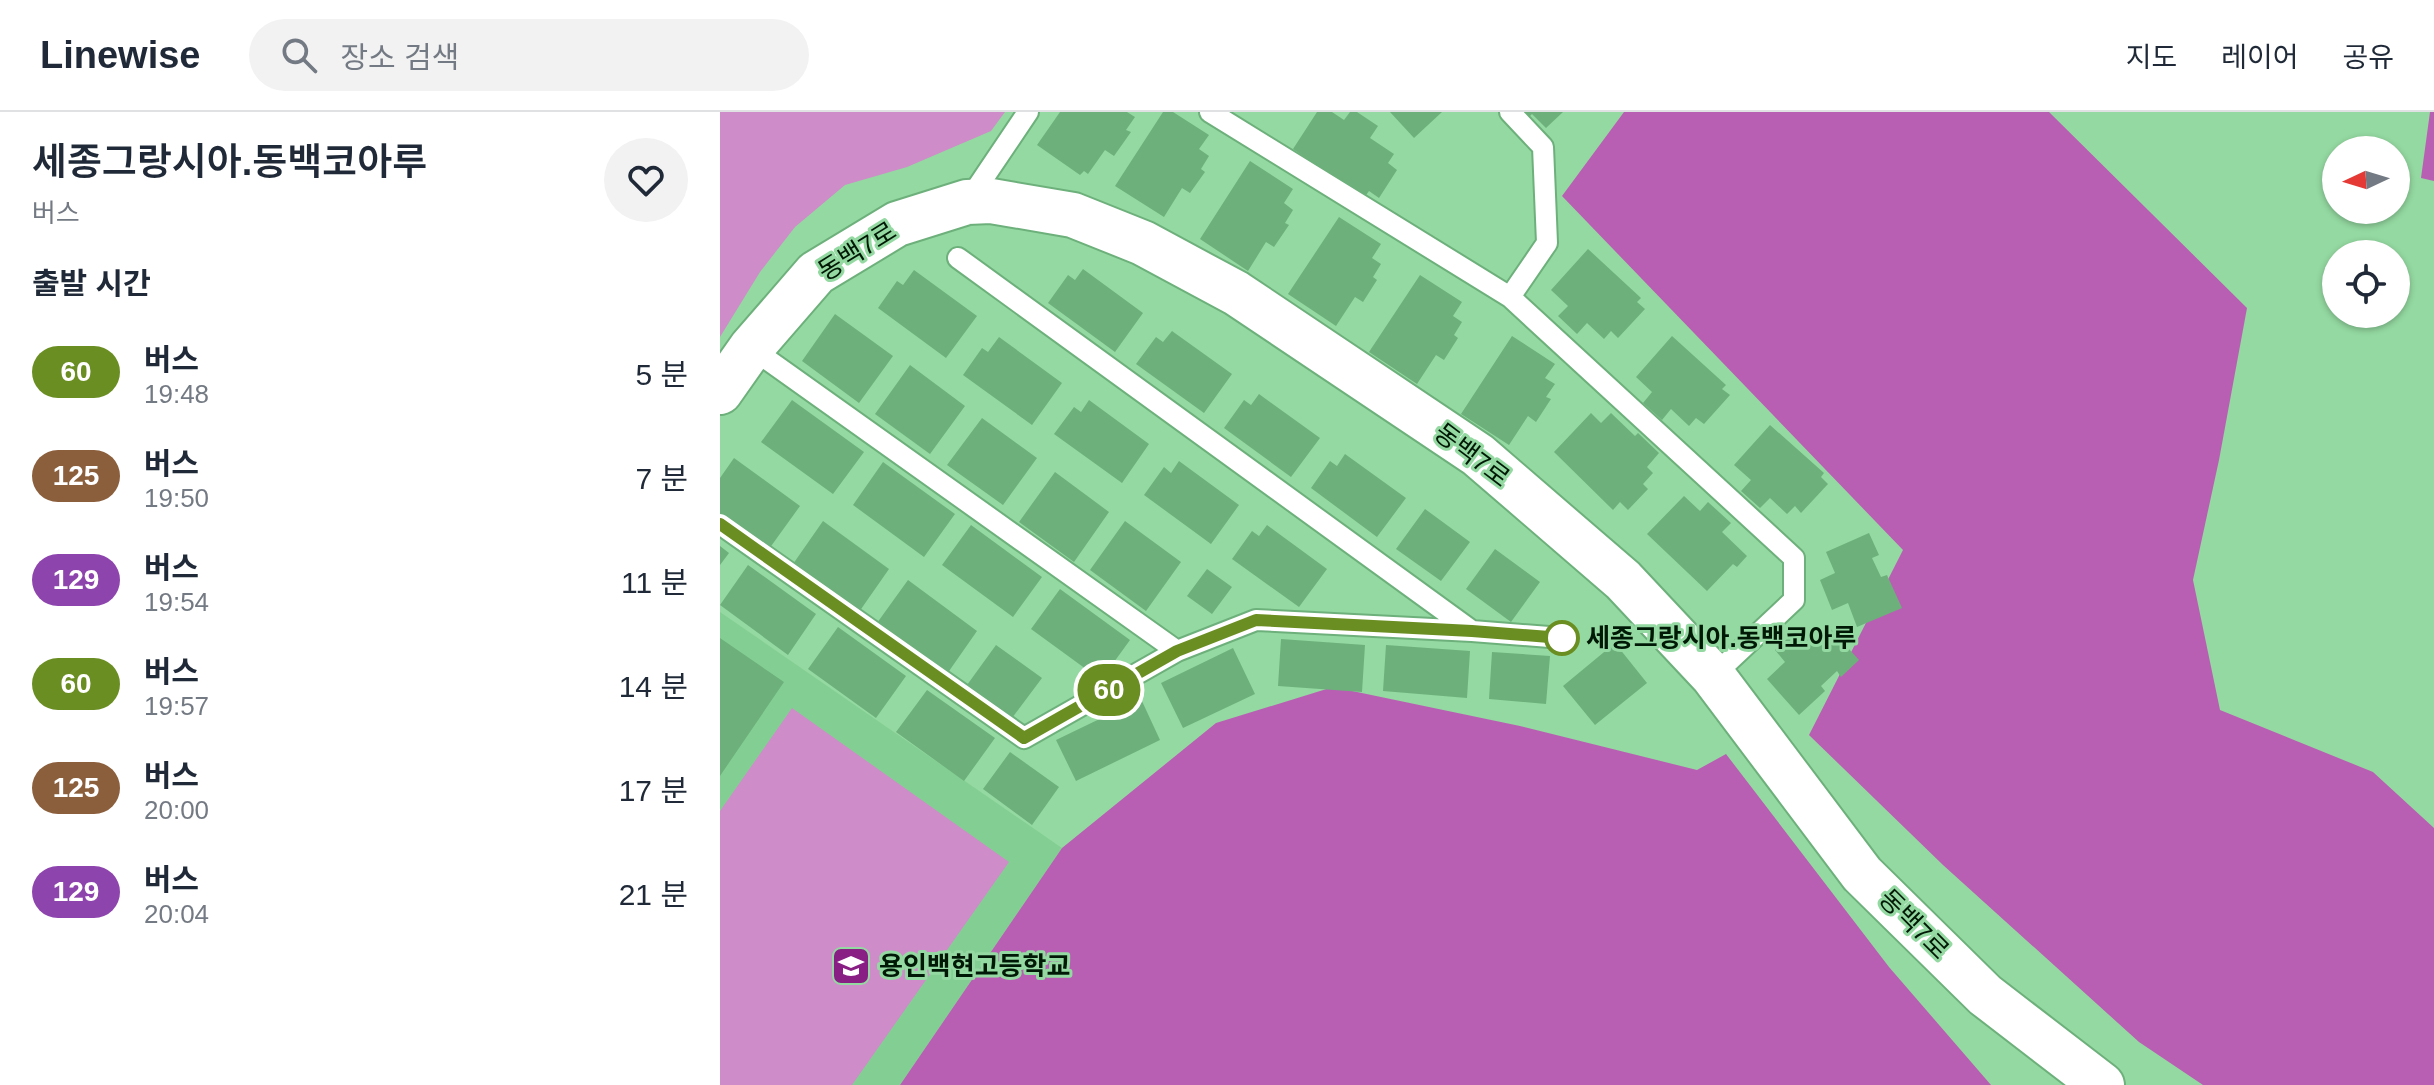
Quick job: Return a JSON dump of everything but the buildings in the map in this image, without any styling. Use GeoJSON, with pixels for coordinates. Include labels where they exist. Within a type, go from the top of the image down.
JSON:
{"type":"FeatureCollection","features":[{"type":"Feature","properties":{"kind":"street","name":"동백7로"},"geometry":{"type":"LineString","coordinates":[[720,392],[751,348],[816,273],[897,224],[967,202],[991,201],[1073,215],[1143,243],[1236,293],[1478,455],[1623,580],[1713,676],[1862,874],[1985,995],[2102,1085]]}},
{"type":"Feature","properties":{"kind":"lane"},"geometry":{"type":"LineString","coordinates":[[967,202],[1028,112]]}},
{"type":"Feature","properties":{"kind":"lane"},"geometry":{"type":"LineString","coordinates":[[1210,112],[1510,297],[1794,558],[1794,600],[1713,676]]}},
{"type":"Feature","properties":{"kind":"lane"},"geometry":{"type":"LineString","coordinates":[[1510,112],[1543,147],[1547,243],[1510,297]]}},
{"type":"Feature","properties":{"kind":"lane"},"geometry":{"type":"LineString","coordinates":[[958,258],[1472,631]]}},
{"type":"Feature","properties":{"kind":"lane"},"geometry":{"type":"LineString","coordinates":[[751,348],[1177,651]]}},
{"type":"Feature","properties":{"kind":"lane"},"geometry":{"type":"LineString","coordinates":[[720,524],[1024,738],[1177,651],[1256,620],[1562,638]]}},
{"type":"Feature","properties":{"kind":"shaded area"},"geometry":{"type":"Polygon","coordinates":[[[720,112],[1005,112],[991,131],[907,167],[845,185],[795,227],[760,272],[720,337],[720,112]]]}},
{"type":"Feature","properties":{"kind":"shaded area"},"geometry":{"type":"Polygon","coordinates":[[[1624,112],[2049,112],[2247,308],[2193,580],[2220,710],[2373,772],[2434,828],[2434,1085],[2203,1085],[2139,1042],[1943,865],[1809,735],[1903,550],[1562,196],[1624,112]]]}},
{"type":"Feature","properties":{"kind":"shaded area"},"geometry":{"type":"Polygon","coordinates":[[[2430,112],[2434,112],[2434,181],[2421,178],[2430,112]]]}},
{"type":"Feature","properties":{"kind":"shaded area","name":"용인백현고등학교"},"geometry":{"type":"Polygon","coordinates":[[[720,612],[1062,848],[900,1085],[720,1085],[720,612]]]}},
{"type":"Feature","properties":{"kind":"shaded area"},"geometry":{"type":"Polygon","coordinates":[[[1333,687],[1520,726],[1697,770],[1726,754],[1889,967],[1991,1085],[900,1085],[1062,848],[1216,723],[1333,687]]]}},
{"type":"Feature","properties":{"kind":"shaded area","name":"용인백현고등학교"},"geometry":{"type":"Polygon","coordinates":[[[792,708],[1009,862],[852,1085],[720,1085],[720,811],[792,708]]]}},
{"type":"Feature","properties":{"kind":"bus line","name":"60"},"geometry":{"type":"LineString","coordinates":[[720,524],[1024,738],[1177,651],[1256,620],[1562,638]]}},
{"type":"Feature","properties":{"kind":"place","name":"세종그랑시아.동백코아루"},"geometry":{"type":"Point","coordinates":[1562,638]}},
{"type":"Feature","properties":{"kind":"place","name":"용인백현고등학교"},"geometry":{"type":"Point","coordinates":[851,966]}}]}
